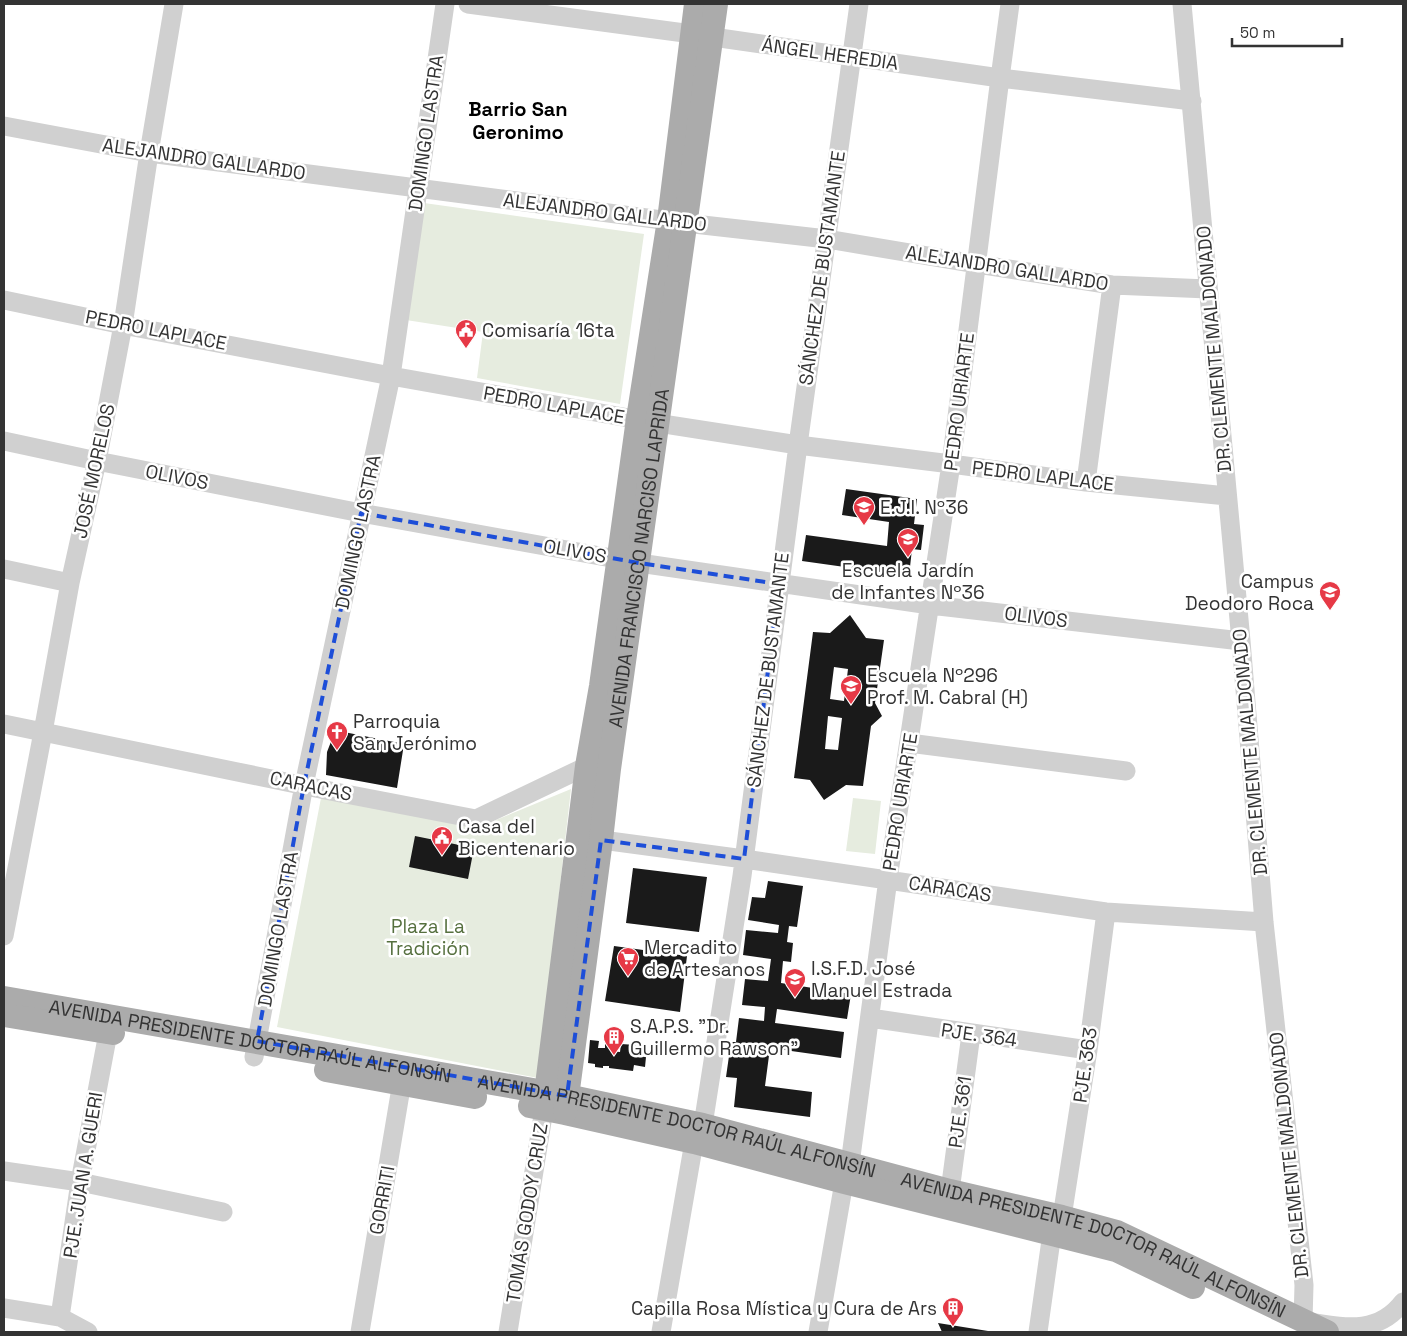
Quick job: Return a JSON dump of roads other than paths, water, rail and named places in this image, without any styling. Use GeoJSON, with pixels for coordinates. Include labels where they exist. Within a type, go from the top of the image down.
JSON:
{"type":"FeatureCollection","features":[{"type":"Feature","properties":{"kind":"main road","name":"AVENIDA FRANCISCO NARCISO LAPRIDA"},"geometry":{"type":"LineString","coordinates":[[696,4],[702,36]]}},
{"type":"Feature","properties":{"kind":"main road","name":"AVENIDA FRANCISCO NARCISO LAPRIDA"},"geometry":{"type":"LineString","coordinates":[[556,1103],[601,840],[598,767],[601,686],[628,561],[702,36],[716,4]]}},
{"type":"Feature","properties":{"kind":"main road","name":"AVENIDA FRANCISCO NARCISO LAPRIDA"},"geometry":{"type":"LineString","coordinates":[[556,1103],[578,837],[598,767]]}},
{"type":"Feature","properties":{"kind":"main road","name":"AVENIDA PRESIDENTE DOCTOR RAÚL ALFONSÍN"},"geometry":{"type":"LineString","coordinates":[[4,998],[256,1049],[556,1103],[699,1134],[1057,1225]]}},
{"type":"Feature","properties":{"kind":"main road","name":"AVENIDA PRESIDENTE DOCTOR RAÚL ALFONSÍN"},"geometry":{"type":"LineString","coordinates":[[4,1015],[108,1032],[256,1049]]}},
{"type":"Feature","properties":{"kind":"main road","name":"AVENIDA PRESIDENTE DOCTOR RAÚL ALFONSÍN"},"geometry":{"type":"LineString","coordinates":[[847,1173],[950,1191],[1057,1225],[1296,1327],[1327,1332]]}},
{"type":"Feature","properties":{"kind":"street","name":"JOSÉ MORELOS"},"geometry":{"type":"LineString","coordinates":[[4,936],[44,732],[70,583],[97,461],[123,325],[174,4]]}},
{"type":"Feature","properties":{"kind":"street","name":"DOMINGO LASTRA"},"geometry":{"type":"LineString","coordinates":[[256,1049],[304,785],[391,376],[445,4]]}},
{"type":"Feature","properties":{"kind":"street","name":"ÁNGEL HEREDIA"},"geometry":{"type":"LineString","coordinates":[[468,4],[1000,78],[1192,101]]}},
{"type":"Feature","properties":{"kind":"street","name":"SÁNCHEZ DE BUSTAMANTE"},"geometry":{"type":"LineString","coordinates":[[661,1332],[699,1134],[744,858],[779,584],[859,4]]}},
{"type":"Feature","properties":{"kind":"street","name":"PEDRO URIARTE"},"geometry":{"type":"LineString","coordinates":[[818,1332],[847,1173],[888,879],[951,464],[1010,4]]}},
{"type":"Feature","properties":{"kind":"street","name":"DR. CLEMENTE MALDONADO"},"geometry":{"type":"LineString","coordinates":[[1182,4],[1241,641],[1264,922],[1304,1285],[1296,1327]]}},
{"type":"Feature","properties":{"kind":"street","name":"ALEJANDRO GALLARDO"},"geometry":{"type":"LineString","coordinates":[[4,126],[149,153],[677,222],[827,239],[1112,285],[1208,289]]}},
{"type":"Feature","properties":{"kind":"street"},"geometry":{"type":"LineString","coordinates":[[1086,482],[1112,285]]}},
{"type":"Feature","properties":{"kind":"street","name":"PEDRO LAPLACE"},"geometry":{"type":"LineString","coordinates":[[4,300],[123,325],[391,376],[647,421],[798,445],[1086,482],[1227,496]]}},
{"type":"Feature","properties":{"kind":"street","name":"OLIVOS"},"geometry":{"type":"LineString","coordinates":[[4,442],[361,512],[628,561],[930,605],[1241,641]]}},
{"type":"Feature","properties":{"kind":"street"},"geometry":{"type":"LineString","coordinates":[[4,570],[70,583]]}},
{"type":"Feature","properties":{"kind":"street","name":"CARACAS"},"geometry":{"type":"LineString","coordinates":[[4,724],[476,819],[598,767]]}},
{"type":"Feature","properties":{"kind":"street"},"geometry":{"type":"LineString","coordinates":[[909,742],[1126,771]]}},
{"type":"Feature","properties":{"kind":"street","name":"CARACAS"},"geometry":{"type":"LineString","coordinates":[[578,837],[744,858],[1106,912],[1264,922]]}},
{"type":"Feature","properties":{"kind":"street","name":"PJE. 363"},"geometry":{"type":"LineString","coordinates":[[1038,1332],[1088,1050],[1106,912]]}},
{"type":"Feature","properties":{"kind":"street","name":"PJE. 364"},"geometry":{"type":"LineString","coordinates":[[870,1018],[1088,1050]]}},
{"type":"Feature","properties":{"kind":"street","name":"PJE. JUAN A. GUERI"},"geometry":{"type":"LineString","coordinates":[[60,1317],[80,1182],[108,1032]]}},
{"type":"Feature","properties":{"kind":"street","name":"PJE. 361"},"geometry":{"type":"LineString","coordinates":[[950,1191],[970,1034]]}},
{"type":"Feature","properties":{"kind":"street","name":"GORRITI"},"geometry":{"type":"LineString","coordinates":[[360,1332],[403,1076]]}},
{"type":"Feature","properties":{"kind":"street","name":"TOMÁS GODOY CRUZ"},"geometry":{"type":"LineString","coordinates":[[508,1332],[556,1103]]}},
{"type":"Feature","properties":{"kind":"street"},"geometry":{"type":"LineString","coordinates":[[4,1171],[80,1182],[223,1212]]}},
{"type":"Feature","properties":{"kind":"street"},"geometry":{"type":"LineString","coordinates":[[1296,1327],[1368,1329],[1384,1322],[1401,1306]]}},
{"type":"Feature","properties":{"kind":"street"},"geometry":{"type":"LineString","coordinates":[[1390,1332],[1401,1306]]}},
{"type":"Feature","properties":{"kind":"street"},"geometry":{"type":"LineString","coordinates":[[4,1308],[60,1317],[88,1332]]}},
{"type":"Feature","properties":{"kind":"place","name":"Comisaría 16ta"},"geometry":{"type":"Point","coordinates":[466,349]}},
{"type":"Feature","properties":{"kind":"place","name":"E.J.I. Nº36"},"geometry":{"type":"Point","coordinates":[864,526]}},
{"type":"Feature","properties":{"kind":"place","name":"Escuela Jardín de Infantes Nº36"},"geometry":{"type":"Point","coordinates":[908,558]}},
{"type":"Feature","properties":{"kind":"place","name":"Campus Deodoro Roca"},"geometry":{"type":"Point","coordinates":[1330,611]}},
{"type":"Feature","properties":{"kind":"place","name":"Escuela Nº296 Prof. M. Cabral (H)"},"geometry":{"type":"Point","coordinates":[851,705]}},
{"type":"Feature","properties":{"kind":"place","name":"Parroquia San Jerónimo"},"geometry":{"type":"Point","coordinates":[337,751]}},
{"type":"Feature","properties":{"kind":"place","name":"Casa del Bicentenario"},"geometry":{"type":"Point","coordinates":[442,856]}},
{"type":"Feature","properties":{"kind":"place","name":"Mercadito de Artesanos"},"geometry":{"type":"Point","coordinates":[628,977]}},
{"type":"Feature","properties":{"kind":"place","name":"I.S.F.D. José Manuel Estrada"},"geometry":{"type":"Point","coordinates":[795,998]}},
{"type":"Feature","properties":{"kind":"place","name":"S.A.P.S. \"Dr. Guillermo Rawson\""},"geometry":{"type":"Point","coordinates":[614,1056]}},
{"type":"Feature","properties":{"kind":"place","name":"Capilla Rosa Mística y Cura de Ars"},"geometry":{"type":"Point","coordinates":[953,1327]}},
{"type":"Feature","properties":{"kind":"district","name":"Barrio San Geronimo"},"geometry":{"type":"Point","coordinates":[518,120]}},
{"type":"Feature","properties":{"kind":"park label","name":"Plaza La Tradición"},"geometry":{"type":"Point","coordinates":[428,937]}}]}
